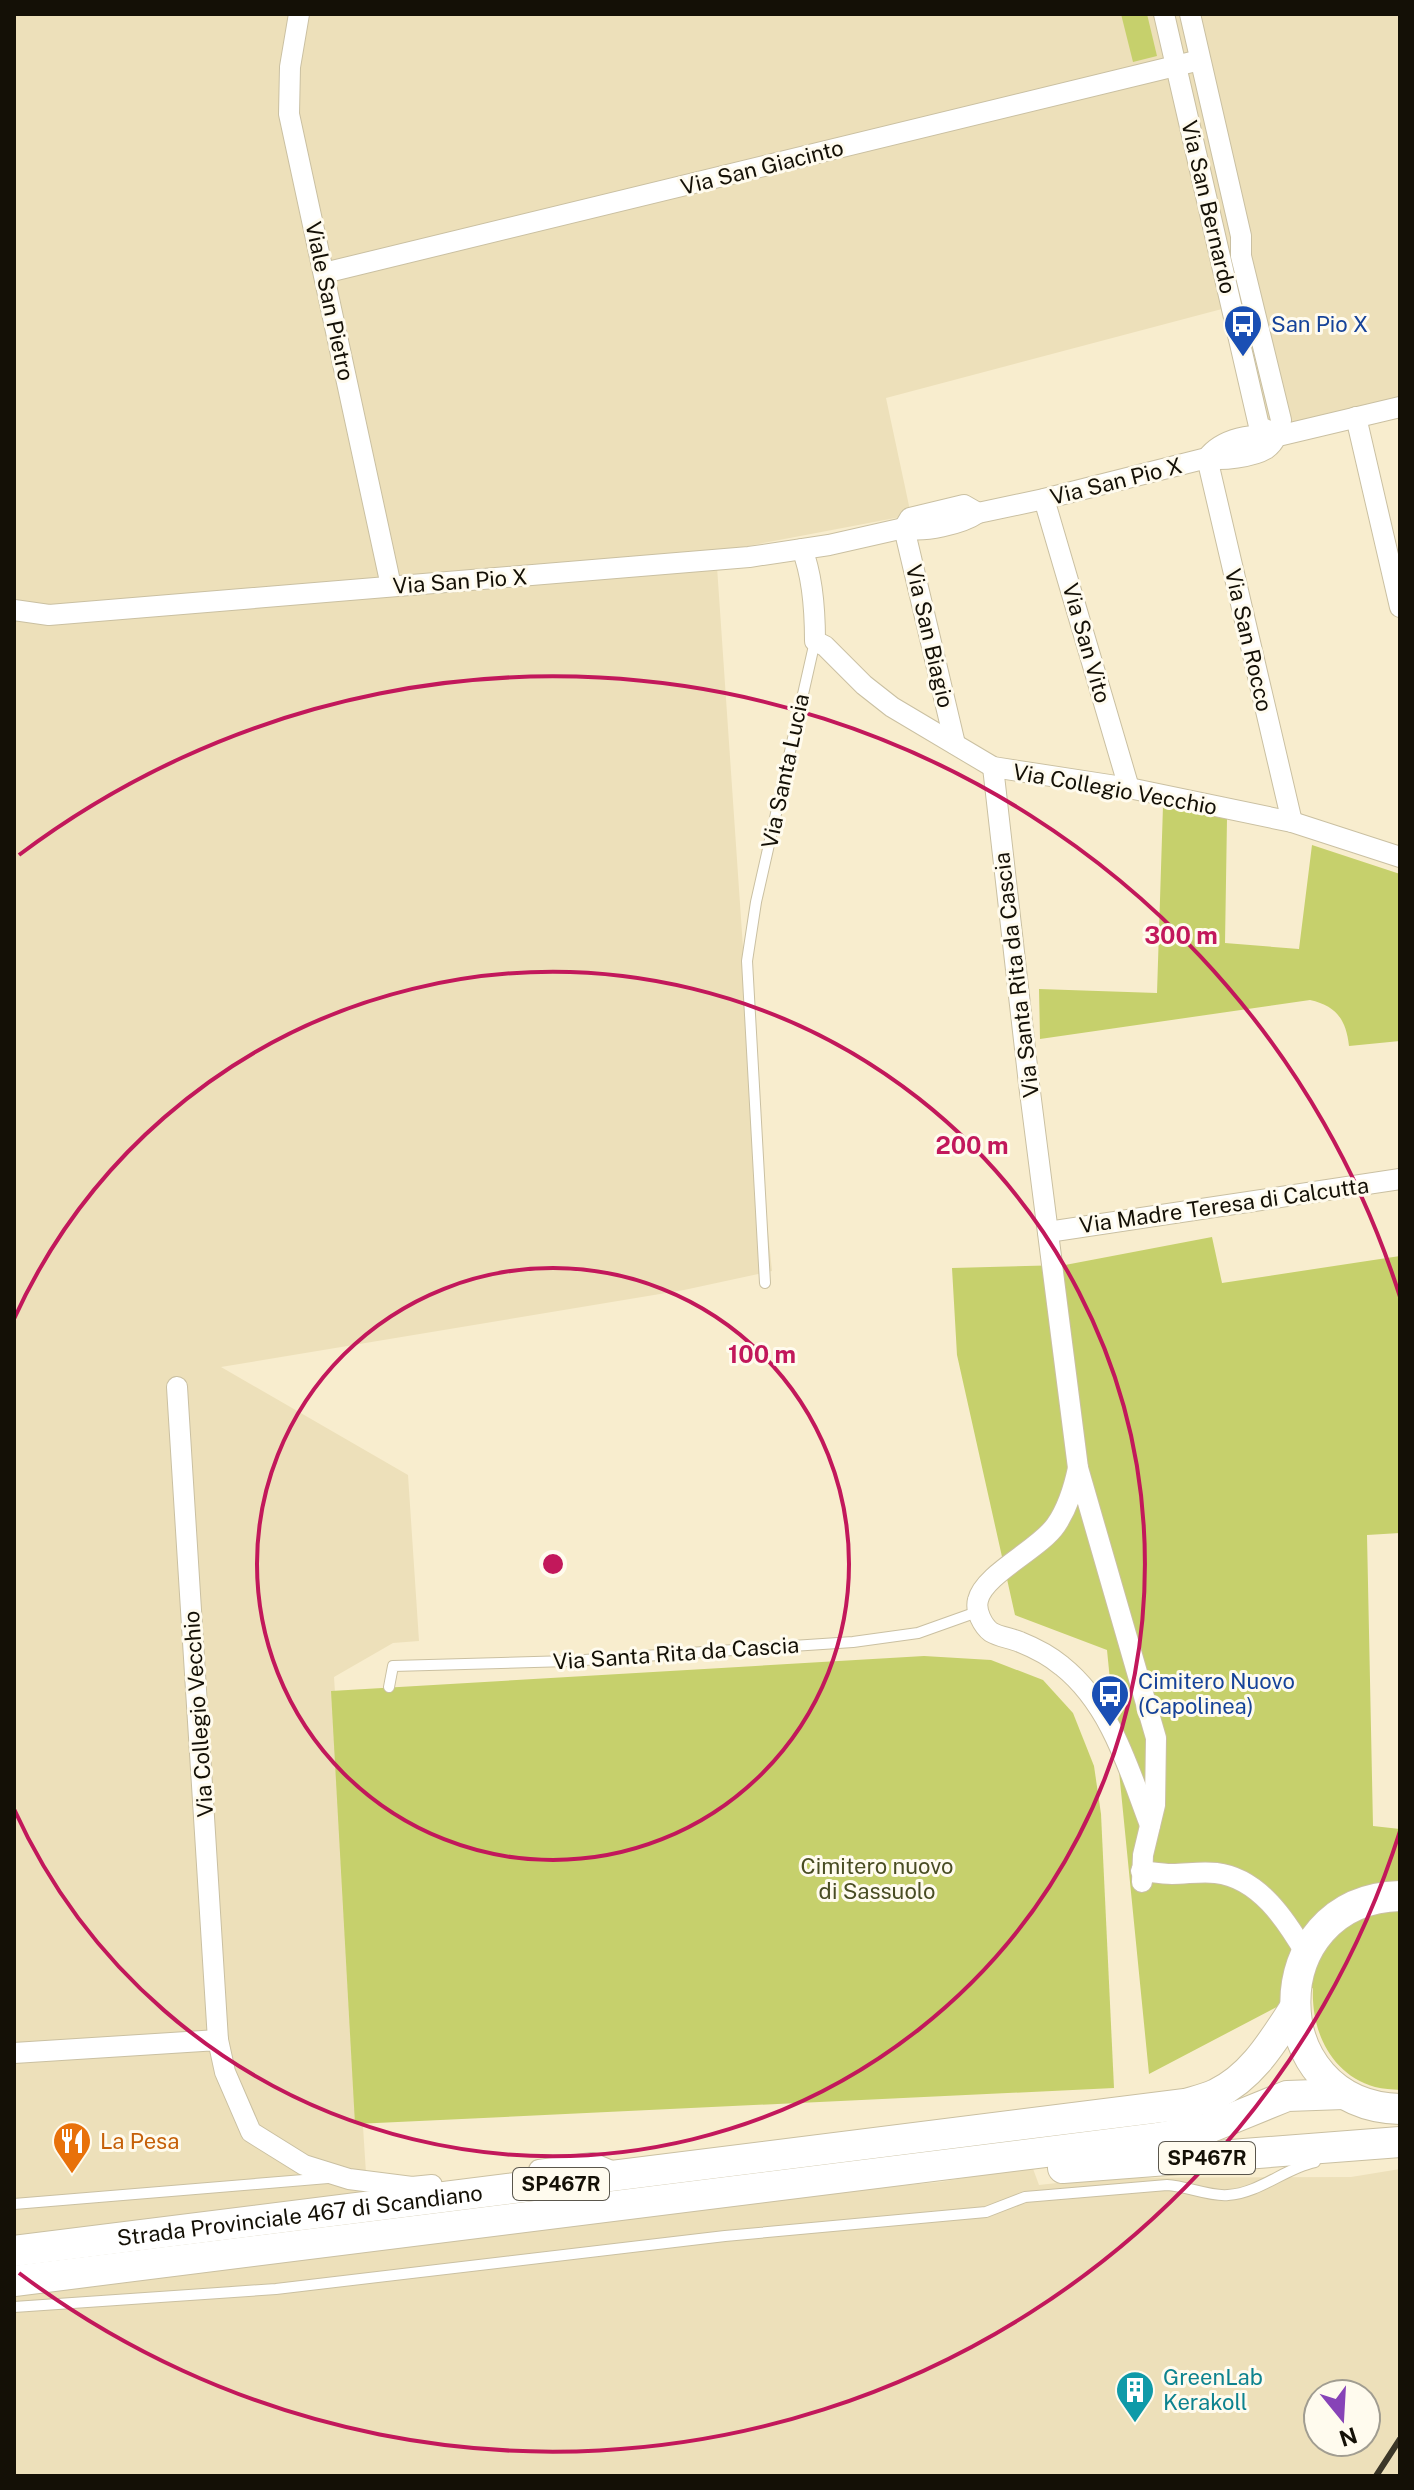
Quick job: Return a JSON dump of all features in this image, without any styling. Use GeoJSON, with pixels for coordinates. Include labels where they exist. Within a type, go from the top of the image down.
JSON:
{"type":"FeatureCollection","features":[{"type":"Feature","properties":{"kind":"main road"},"geometry":{"type":"LineString","coordinates":[[1400,1896],[1368,1901],[1331,1922],[1306,1954],[1294,1990],[1298,2034],[1324,2078],[1344,2094],[1379,2107],[1400,2109]]}},
{"type":"Feature","properties":{"kind":"main road","name":"Strada Provinciale 467 di Scandiano"},"geometry":{"type":"LineString","coordinates":[[14,2251],[1185,2104],[1216,2094],[1242,2076],[1266,2052],[1294,2009]]}},
{"type":"Feature","properties":{"kind":"main road","name":"Strada Provinciale 467 di Scandiano"},"geometry":{"type":"LineString","coordinates":[[14,2281],[1185,2134],[1206,2129],[1287,2096],[1344,2094]]}},
{"type":"Feature","properties":{"kind":"main road","name":"SP467R"},"geometry":{"type":"LineString","coordinates":[[1018,2156],[1028,2166],[1041,2169],[1400,2145]]}},
{"type":"Feature","properties":{"kind":"street","name":"Viale San Pietro"},"geometry":{"type":"LineString","coordinates":[[299,14],[290,67],[289,114],[391,586]]}},
{"type":"Feature","properties":{"kind":"street","name":"Via San Bernardo"},"geometry":{"type":"LineString","coordinates":[[1164,14],[1259,426],[1278,436],[1281,420],[1241,256],[1241,236],[1190,14]]}},
{"type":"Feature","properties":{"kind":"street","name":"Via San Giacinto"},"geometry":{"type":"LineString","coordinates":[[324,273],[1200,60]]}},
{"type":"Feature","properties":{"kind":"street","name":"Via San Pio X"},"geometry":{"type":"LineString","coordinates":[[14,610],[49,615],[677,564],[802,549],[904,528],[910,518],[964,505],[978,513],[1044,499],[1207,458],[1217,445],[1260,434],[1278,436],[1400,407]]}},
{"type":"Feature","properties":{"kind":"street"},"geometry":{"type":"LineString","coordinates":[[1356,417],[1400,607]]}},
{"type":"Feature","properties":{"kind":"street","name":"Via San Rocco"},"geometry":{"type":"LineString","coordinates":[[1207,458],[1292,822]]}},
{"type":"Feature","properties":{"kind":"street","name":"Via San Vito"},"geometry":{"type":"LineString","coordinates":[[1044,499],[1129,788]]}},
{"type":"Feature","properties":{"kind":"street","name":"Via San Biagio"},"geometry":{"type":"LineString","coordinates":[[904,528],[955,744]]}},
{"type":"Feature","properties":{"kind":"street"},"geometry":{"type":"LineString","coordinates":[[802,549],[808,564],[815,641]]}},
{"type":"Feature","properties":{"kind":"street","name":"Via Collegio Vecchio"},"geometry":{"type":"LineString","coordinates":[[815,641],[825,646],[864,685],[892,707],[993,767],[1129,788],[1292,822],[1400,857]]}},
{"type":"Feature","properties":{"kind":"street","name":"Via Santa Rita da Cascia"},"geometry":{"type":"LineString","coordinates":[[993,767],[1078,1468],[1157,1750],[1155,1805],[1141,1876],[1219,1873],[1237,1880],[1274,1906],[1306,1954]]}},
{"type":"Feature","properties":{"kind":"street","name":"Via Madre Teresa di Calcutta"},"geometry":{"type":"LineString","coordinates":[[1048,1232],[1400,1179]]}},
{"type":"Feature","properties":{"kind":"street","name":"Via Collegio Vecchio"},"geometry":{"type":"LineString","coordinates":[[177,1387],[218,2040],[225,2072],[251,2132],[304,2165],[342,2177],[412,2187],[592,2163],[624,2176]]}},
{"type":"Feature","properties":{"kind":"street","name":"Via Santa Rita da Cascia"},"geometry":{"type":"LineString","coordinates":[[977,1612],[978,1599],[984,1588],[1056,1525],[1074,1486],[1078,1468]]}},
{"type":"Feature","properties":{"kind":"street"},"geometry":{"type":"LineString","coordinates":[[977,1612],[990,1631],[1043,1653],[1074,1677],[1101,1712],[1124,1759],[1150,1825]]}},
{"type":"Feature","properties":{"kind":"street"},"geometry":{"type":"LineString","coordinates":[[1124,1759],[1157,1750]]}},
{"type":"Feature","properties":{"kind":"street"},"geometry":{"type":"LineString","coordinates":[[1286,1920],[1331,1922]]}},
{"type":"Feature","properties":{"kind":"street"},"geometry":{"type":"LineString","coordinates":[[14,2053],[218,2040]]}},
{"type":"Feature","properties":{"kind":"lane","name":"Via Santa Lucia"},"geometry":{"type":"LineString","coordinates":[[765,1283],[747,961],[756,902],[815,641]]}},
{"type":"Feature","properties":{"kind":"lane","name":"Via Santa Rita da Cascia"},"geometry":{"type":"LineString","coordinates":[[389,1687],[393,1666],[569,1661],[853,1642],[918,1633],[977,1612]]}},
{"type":"Feature","properties":{"kind":"lane"},"geometry":{"type":"LineString","coordinates":[[1355,2158],[1395,2153],[1400,2145]]}},
{"type":"Feature","properties":{"kind":"lane"},"geometry":{"type":"LineString","coordinates":[[14,2307],[276,2289],[725,2236],[986,2212],[1025,2197],[1167,2185],[1185,2186],[1224,2196],[1240,2194],[1299,2165],[1324,2160]]}},
{"type":"Feature","properties":{"kind":"lane"},"geometry":{"type":"LineString","coordinates":[[14,2204],[342,2177]]}},
{"type":"Feature","properties":{"kind":"shaded area"},"geometry":{"type":"Polygon","coordinates":[[[14,14],[1400,14],[1400,398],[1269,428],[1237,305],[886,398],[911,515],[716,552],[751,1065],[772,1271],[684,1290],[221,1367],[408,1475],[419,1641],[393,1643],[334,1677],[370,2235],[940,2182],[1032,2166],[1039,2185],[1102,2178],[1351,2177],[1400,2169],[1400,2476],[14,2476],[14,14]]]}},
{"type":"Feature","properties":{"kind":"green space"},"geometry":{"type":"Polygon","coordinates":[[[1121,14],[1147,14],[1157,56],[1133,62],[1121,14]]]}},
{"type":"Feature","properties":{"kind":"green space"},"geometry":{"type":"Polygon","coordinates":[[[1163,806],[1227,819],[1225,943],[1299,949],[1312,845],[1400,874],[1400,1041],[1349,1046],[1338,1015],[1327,1006],[1310,1000],[1040,1039],[1039,989],[1157,993],[1163,806]]]}},
{"type":"Feature","properties":{"kind":"green space"},"geometry":{"type":"Polygon","coordinates":[[[1212,1237],[1222,1283],[1400,1256],[1400,1533],[1367,1535],[1373,1826],[1400,1829],[1400,2090],[1375,2087],[1359,2081],[1335,2061],[1320,2034],[1313,2004],[1313,1988],[1149,2074],[1107,1650],[1015,1615],[957,1355],[952,1268],[1065,1265],[1212,1237]]]}},
{"type":"Feature","properties":{"kind":"green space","name":"Cimitero nuovo di Sassuolo"},"geometry":{"type":"Polygon","coordinates":[[[924,1656],[991,1660],[1043,1680],[1073,1713],[1094,1766],[1101,1814],[1114,2088],[355,2124],[331,1691],[924,1656]]]}},
{"type":"Feature","properties":{"kind":"railway"},"geometry":{"type":"LineString","coordinates":[[1376,2476],[1400,2439]]}},
{"type":"Feature","properties":{"kind":"place","name":"San Pio X"},"geometry":{"type":"Point","coordinates":[1243,358]}},
{"type":"Feature","properties":{"kind":"place","name":"Cimitero Nuovo (Capolinea)"},"geometry":{"type":"Point","coordinates":[1110,1728]}},
{"type":"Feature","properties":{"kind":"place","name":"La Pesa"},"geometry":{"type":"Point","coordinates":[72,2175]}},
{"type":"Feature","properties":{"kind":"place","name":"GreenLab Kerakoll"},"geometry":{"type":"Point","coordinates":[1135,2424]}}]}
